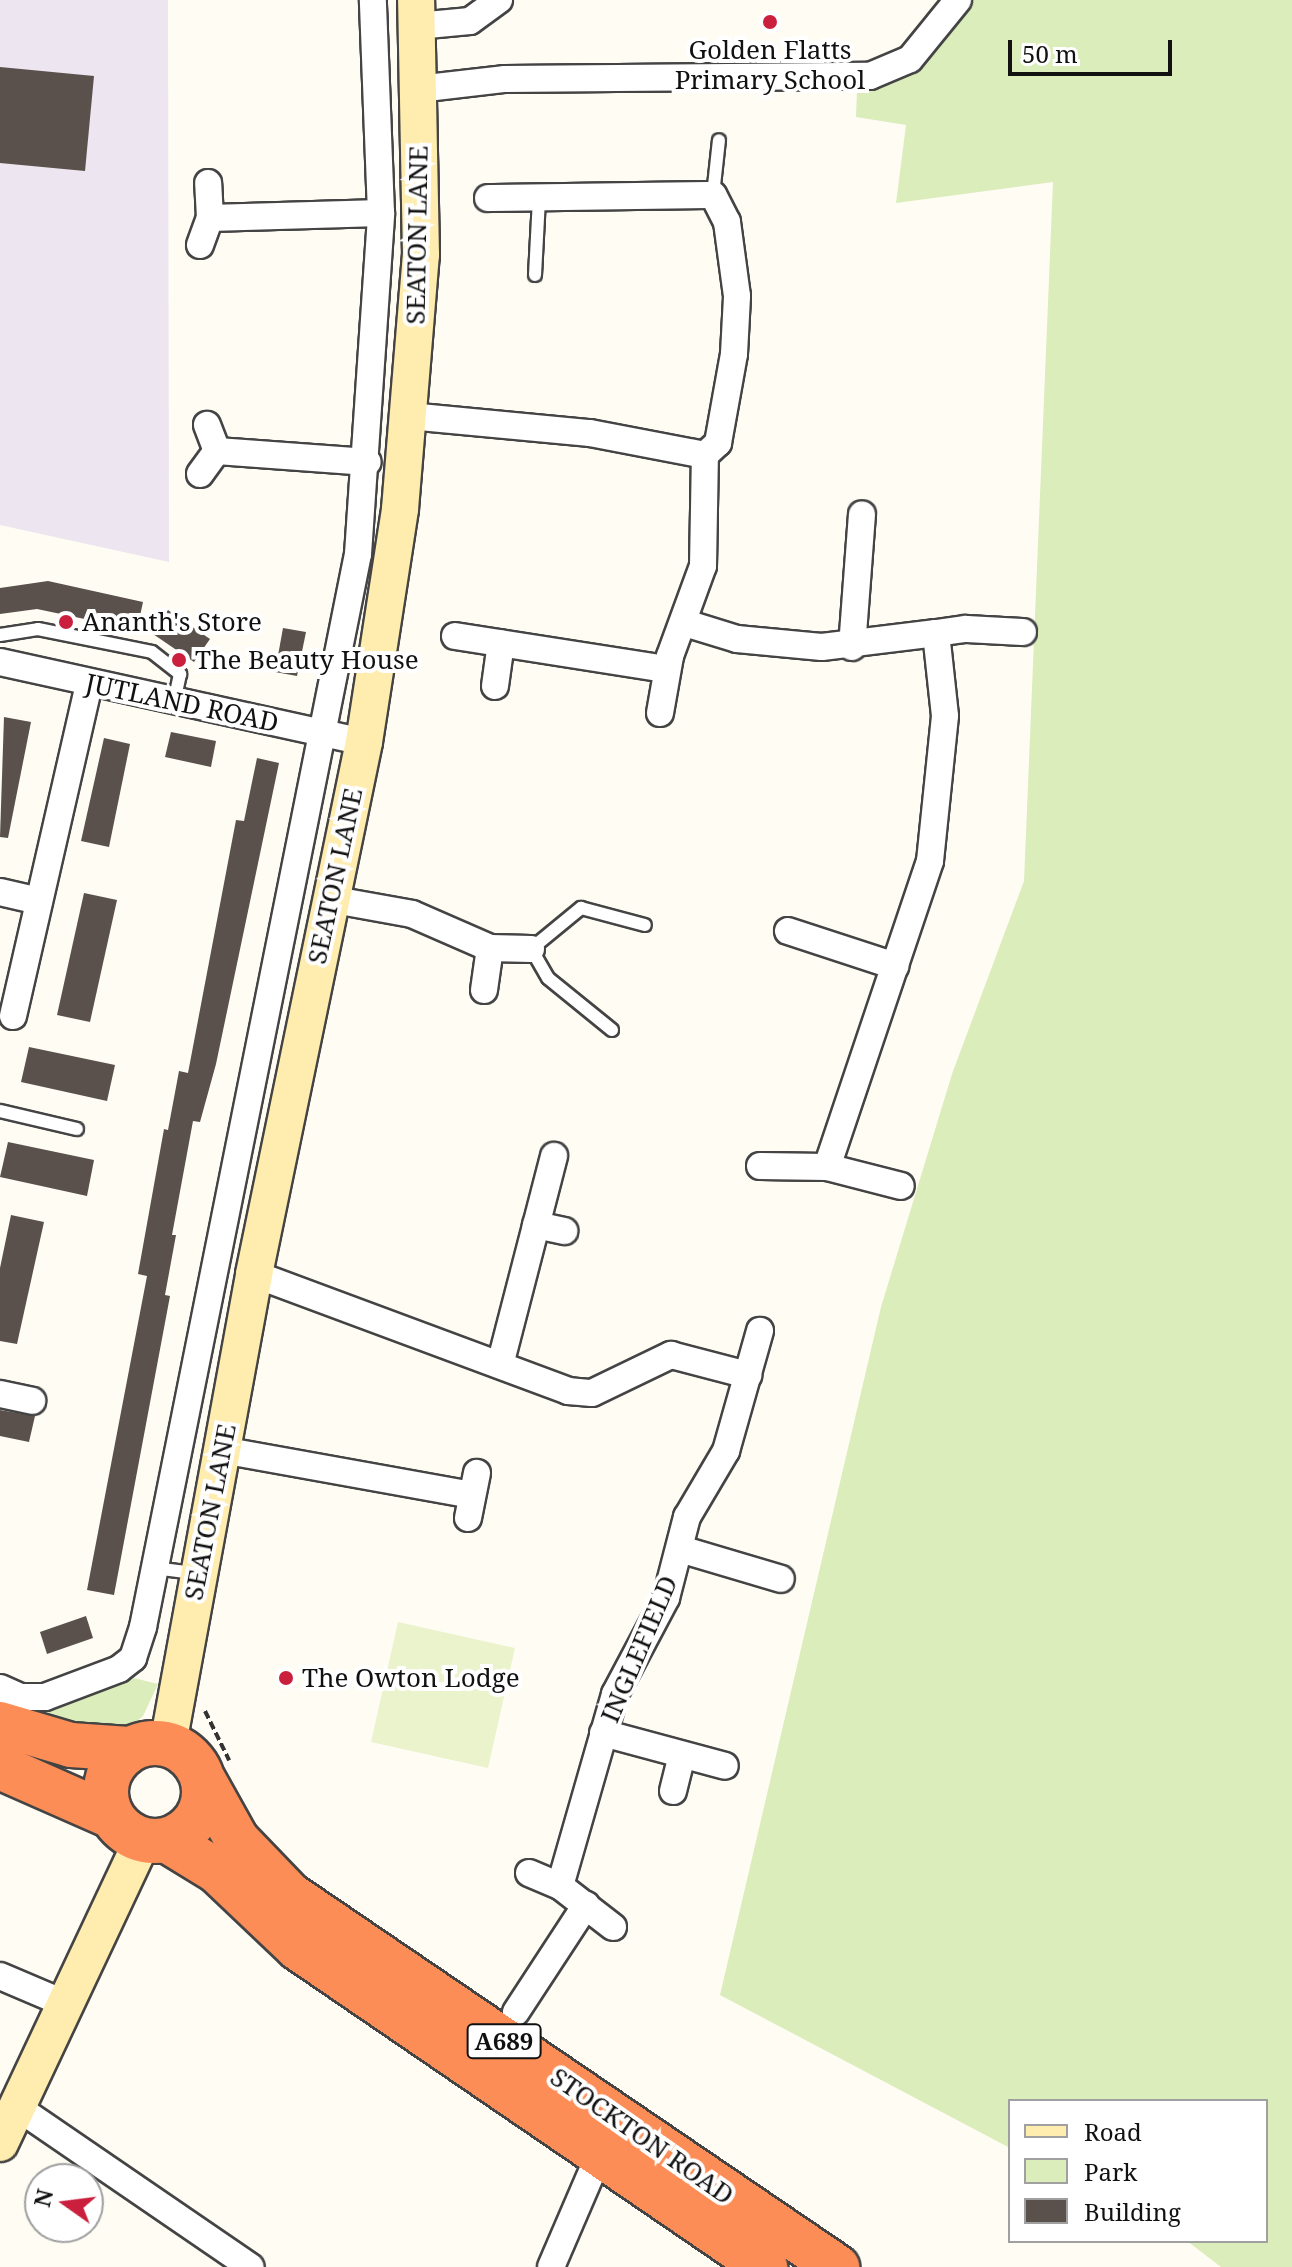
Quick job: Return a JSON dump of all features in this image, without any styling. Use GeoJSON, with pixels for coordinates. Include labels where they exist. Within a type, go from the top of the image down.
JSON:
{"type":"FeatureCollection","features":[{"type":"Feature","properties":{"kind":"highway"},"geometry":{"type":"LineString","coordinates":[[0,1724],[71,1745],[149,1747],[197,1764],[204,1781],[202,1809],[187,1831],[141,1833],[107,1779],[149,1747]]}},
{"type":"Feature","properties":{"kind":"highway","name":"STOCKTON ROAD"},"geometry":{"type":"LineString","coordinates":[[0,1767],[217,1871],[298,1948],[765,2267]]}},
{"type":"Feature","properties":{"kind":"highway","name":"STOCKTON ROAD"},"geometry":{"type":"LineString","coordinates":[[204,1781],[237,1840],[300,1902],[837,2267]]}},
{"type":"Feature","properties":{"kind":"main road","name":"SEATON LANE"},"geometry":{"type":"LineString","coordinates":[[149,1747],[199,1573],[254,1274],[329,899],[364,742],[409,416],[421,255],[417,13]]}},
{"type":"Feature","properties":{"kind":"main road"},"geometry":{"type":"LineString","coordinates":[[0,2143],[66,2004],[141,1833]]}},
{"type":"Feature","properties":{"kind":"street","name":"SEATON LANE"},"geometry":{"type":"LineString","coordinates":[[0,1688],[20,1697],[45,1697],[119,1669],[133,1658],[143,1627],[358,554],[368,462],[381,213],[373,0]]}},
{"type":"Feature","properties":{"kind":"street"},"geometry":{"type":"LineString","coordinates":[[417,13],[470,21],[499,0]]}},
{"type":"Feature","properties":{"kind":"street"},"geometry":{"type":"LineString","coordinates":[[418,89],[505,79],[870,76],[910,59],[958,0]]}},
{"type":"Feature","properties":{"kind":"street"},"geometry":{"type":"LineString","coordinates":[[200,245],[210,218],[208,183]]}},
{"type":"Feature","properties":{"kind":"street"},"geometry":{"type":"LineString","coordinates":[[488,198],[713,195],[727,222],[736,324],[718,443],[705,455],[703,566],[666,669],[660,713]]}},
{"type":"Feature","properties":{"kind":"street"},"geometry":{"type":"LineString","coordinates":[[210,218],[381,213]]}},
{"type":"Feature","properties":{"kind":"street"},"geometry":{"type":"LineString","coordinates":[[409,416],[590,433],[705,455]]}},
{"type":"Feature","properties":{"kind":"street"},"geometry":{"type":"LineString","coordinates":[[207,425],[217,451]]}},
{"type":"Feature","properties":{"kind":"street"},"geometry":{"type":"LineString","coordinates":[[217,451],[368,462]]}},
{"type":"Feature","properties":{"kind":"street"},"geometry":{"type":"LineString","coordinates":[[200,474],[217,451]]}},
{"type":"Feature","properties":{"kind":"street"},"geometry":{"type":"LineString","coordinates":[[852,647],[862,514]]}},
{"type":"Feature","properties":{"kind":"street"},"geometry":{"type":"LineString","coordinates":[[685,623],[737,639],[852,647],[966,629],[1023,632]]}},
{"type":"Feature","properties":{"kind":"street"},"geometry":{"type":"LineString","coordinates":[[827,1167],[930,861],[941,789],[945,716],[936,633]]}},
{"type":"Feature","properties":{"kind":"street"},"geometry":{"type":"LineString","coordinates":[[455,636],[666,669]]}},
{"type":"Feature","properties":{"kind":"street"},"geometry":{"type":"LineString","coordinates":[[495,686],[501,643]]}},
{"type":"Feature","properties":{"kind":"street","name":"JUTLAND ROAD"},"geometry":{"type":"LineString","coordinates":[[0,662],[364,742]]}},
{"type":"Feature","properties":{"kind":"street"},"geometry":{"type":"LineString","coordinates":[[13,1016],[89,683]]}},
{"type":"Feature","properties":{"kind":"street"},"geometry":{"type":"LineString","coordinates":[[0,892],[39,901]]}},
{"type":"Feature","properties":{"kind":"street"},"geometry":{"type":"LineString","coordinates":[[329,899],[412,914],[490,948],[531,949]]}},
{"type":"Feature","properties":{"kind":"street"},"geometry":{"type":"LineString","coordinates":[[788,931],[895,966]]}},
{"type":"Feature","properties":{"kind":"street"},"geometry":{"type":"LineString","coordinates":[[484,990],[490,948]]}},
{"type":"Feature","properties":{"kind":"street"},"geometry":{"type":"LineString","coordinates":[[500,1365],[554,1156]]}},
{"type":"Feature","properties":{"kind":"street"},"geometry":{"type":"LineString","coordinates":[[760,1166],[827,1167],[901,1186]]}},
{"type":"Feature","properties":{"kind":"street"},"geometry":{"type":"LineString","coordinates":[[536,1225],[564,1231]]}},
{"type":"Feature","properties":{"kind":"street"},"geometry":{"type":"LineString","coordinates":[[254,1274],[568,1391],[592,1393],[671,1355],[748,1375]]}},
{"type":"Feature","properties":{"kind":"street","name":"INGLEFIELD"},"geometry":{"type":"LineString","coordinates":[[560,1886],[615,1694],[666,1598],[687,1517],[738,1419],[760,1331]]}},
{"type":"Feature","properties":{"kind":"street"},"geometry":{"type":"LineString","coordinates":[[0,1394],[32,1401]]}},
{"type":"Feature","properties":{"kind":"street"},"geometry":{"type":"LineString","coordinates":[[222,1450],[472,1495]]}},
{"type":"Feature","properties":{"kind":"street"},"geometry":{"type":"LineString","coordinates":[[680,1549],[781,1579]]}},
{"type":"Feature","properties":{"kind":"street"},"geometry":{"type":"LineString","coordinates":[[603,1733],[725,1766]]}},
{"type":"Feature","properties":{"kind":"street"},"geometry":{"type":"LineString","coordinates":[[673,1791],[682,1755]]}},
{"type":"Feature","properties":{"kind":"street"},"geometry":{"type":"LineString","coordinates":[[529,1873],[560,1886],[613,1927]]}},
{"type":"Feature","properties":{"kind":"street"},"geometry":{"type":"LineString","coordinates":[[516,2012],[586,1905]]}},
{"type":"Feature","properties":{"kind":"street"},"geometry":{"type":"LineString","coordinates":[[0,1976],[66,2004]]}},
{"type":"Feature","properties":{"kind":"street"},"geometry":{"type":"LineString","coordinates":[[17,2107],[247,2266]]}},
{"type":"Feature","properties":{"kind":"street"},"geometry":{"type":"LineString","coordinates":[[551,2267],[600,2153]]}},
{"type":"Feature","properties":{"kind":"lane"},"geometry":{"type":"LineString","coordinates":[[713,195],[719,140]]}},
{"type":"Feature","properties":{"kind":"lane"},"geometry":{"type":"LineString","coordinates":[[535,275],[539,198]]}},
{"type":"Feature","properties":{"kind":"lane"},"geometry":{"type":"LineString","coordinates":[[0,635],[38,629],[152,652],[180,674],[174,702]]}},
{"type":"Feature","properties":{"kind":"lane"},"geometry":{"type":"LineString","coordinates":[[612,1030],[558,987],[531,949],[581,908],[645,925]]}},
{"type":"Feature","properties":{"kind":"lane"},"geometry":{"type":"LineString","coordinates":[[0,1111],[77,1129]]}},
{"type":"Feature","properties":{"kind":"lane"},"geometry":{"type":"LineString","coordinates":[[154,1568],[199,1573]]}},
{"type":"Feature","properties":{"kind":"shaded area"},"geometry":{"type":"Polygon","coordinates":[[[0,0],[168,0],[169,562],[0,525],[0,0]]]}},
{"type":"Feature","properties":{"kind":"green space"},"geometry":{"type":"Polygon","coordinates":[[[974,0],[1292,0],[1292,2267],[1221,2267],[1190,2243],[1268,2243],[1268,2099],[1008,2099],[1008,2147],[720,1995],[881,1307],[952,1074],[1024,881],[1053,182],[896,203],[906,125],[856,117],[857,90],[892,84],[920,67],[974,0]]]}},
{"type":"Feature","properties":{"kind":"green space"},"geometry":{"type":"Polygon","coordinates":[[[398,1622],[515,1648],[488,1768],[371,1742],[398,1622]]]}},
{"type":"Feature","properties":{"kind":"green space"},"geometry":{"type":"Polygon","coordinates":[[[134,1678],[158,1684],[143,1716],[131,1726],[118,1732],[39,1722],[44,1710],[134,1678]]]}},
{"type":"Feature","properties":{"kind":"building"},"geometry":{"type":"Polygon","coordinates":[[[0,67],[94,76],[85,171],[0,163],[0,67]]]}},
{"type":"Feature","properties":{"kind":"building"},"geometry":{"type":"Polygon","coordinates":[[[48,581],[143,602],[137,630],[37,609],[0,614],[0,588],[48,581]]]}},
{"type":"Feature","properties":{"kind":"building"},"geometry":{"type":"Polygon","coordinates":[[[168,610],[210,639],[194,662],[153,634],[168,610]]]}},
{"type":"Feature","properties":{"kind":"building"},"geometry":{"type":"Polygon","coordinates":[[[283,628],[306,632],[297,676],[275,672],[283,628]]]}},
{"type":"Feature","properties":{"kind":"building"},"geometry":{"type":"Polygon","coordinates":[[[4,717],[31,722],[8,838],[0,837],[4,717]]]}},
{"type":"Feature","properties":{"kind":"building"},"geometry":{"type":"Polygon","coordinates":[[[171,732],[216,741],[211,767],[165,757],[171,732]]]}},
{"type":"Feature","properties":{"kind":"building"},"geometry":{"type":"Polygon","coordinates":[[[104,738],[130,744],[109,847],[81,841],[104,738]]]}},
{"type":"Feature","properties":{"kind":"building"},"geometry":{"type":"Polygon","coordinates":[[[257,758],[279,763],[216,1064],[200,1122],[193,1121],[172,1235],[176,1235],[165,1295],[170,1296],[114,1595],[87,1590],[147,1276],[138,1274],[164,1129],[168,1130],[179,1071],[188,1073],[236,820],[244,821],[257,758]]]}},
{"type":"Feature","properties":{"kind":"building"},"geometry":{"type":"Polygon","coordinates":[[[84,893],[117,900],[90,1022],[57,1015],[84,893]]]}},
{"type":"Feature","properties":{"kind":"building"},"geometry":{"type":"Polygon","coordinates":[[[29,1047],[115,1065],[107,1101],[21,1082],[29,1047]]]}},
{"type":"Feature","properties":{"kind":"building"},"geometry":{"type":"Polygon","coordinates":[[[8,1142],[94,1160],[87,1196],[0,1177],[8,1142]]]}},
{"type":"Feature","properties":{"kind":"building"},"geometry":{"type":"Polygon","coordinates":[[[11,1215],[44,1222],[17,1344],[0,1341],[0,1268],[11,1215]]]}},
{"type":"Feature","properties":{"kind":"building"},"geometry":{"type":"Polygon","coordinates":[[[0,1410],[35,1416],[29,1442],[0,1436],[0,1410]]]}},
{"type":"Feature","properties":{"kind":"building"},"geometry":{"type":"Polygon","coordinates":[[[86,1616],[93,1638],[47,1654],[40,1632],[86,1616]]]}},
{"type":"Feature","properties":{"kind":"place","name":"Golden Flatts Primary School"},"geometry":{"type":"Point","coordinates":[770,22]}},
{"type":"Feature","properties":{"kind":"place","name":"Ananth's Store"},"geometry":{"type":"Point","coordinates":[66,622]}},
{"type":"Feature","properties":{"kind":"place","name":"The Beauty House"},"geometry":{"type":"Point","coordinates":[179,660]}},
{"type":"Feature","properties":{"kind":"place","name":"The Owton Lodge"},"geometry":{"type":"Point","coordinates":[286,1678]}}]}
